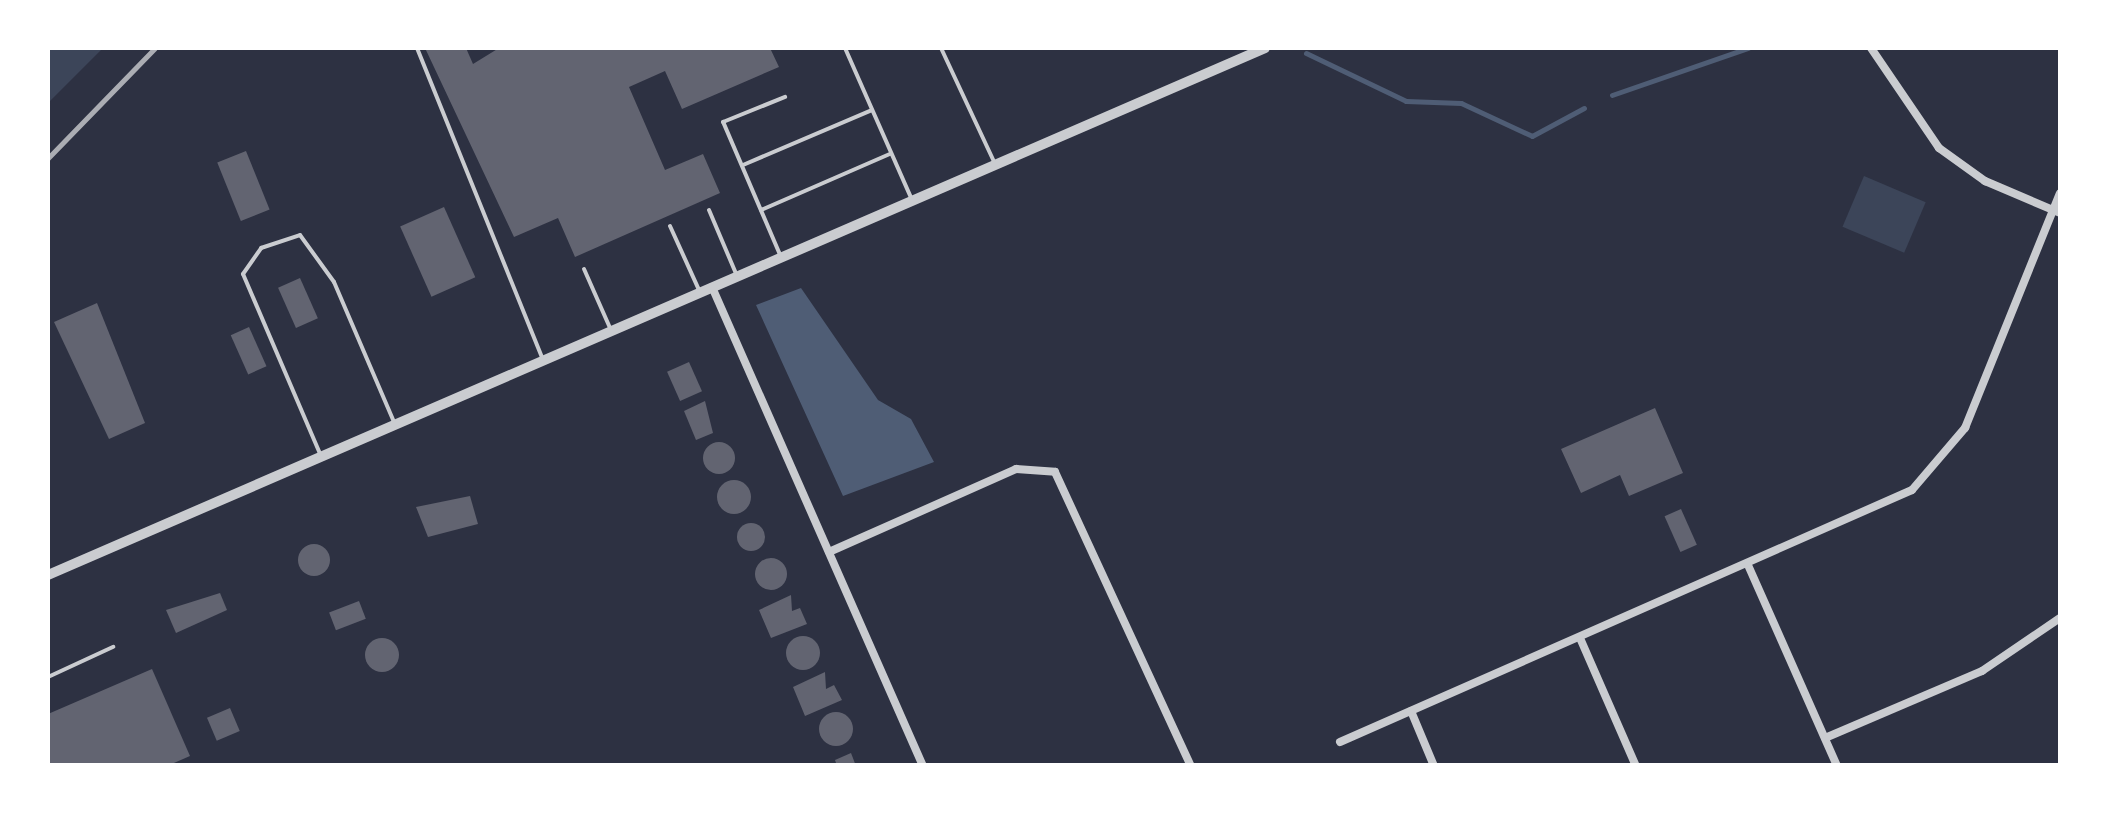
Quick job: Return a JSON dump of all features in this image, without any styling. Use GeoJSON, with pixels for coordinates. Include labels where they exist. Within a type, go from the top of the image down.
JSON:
{"type":"FeatureCollection","features":[{"type":"Feature","properties":{"kind":"street"},"geometry":{"type":"LineString","coordinates":[[48,575],[1266,48]]}},
{"type":"Feature","properties":{"kind":"street"},"geometry":{"type":"LineString","coordinates":[[1871,48],[1939,148],[1986,181],[2057,212]]}},
{"type":"Feature","properties":{"kind":"street"},"geometry":{"type":"LineString","coordinates":[[1340,742],[1882,509],[1932,471],[1965,428],[2057,212],[2060,194]]}},
{"type":"Feature","properties":{"kind":"street"},"geometry":{"type":"LineString","coordinates":[[712,287],[923,766]]}},
{"type":"Feature","properties":{"kind":"street"},"geometry":{"type":"LineString","coordinates":[[828,552],[1016,469],[1055,472],[1191,766]]}},
{"type":"Feature","properties":{"kind":"street"},"geometry":{"type":"LineString","coordinates":[[1748,565],[1837,766]]}},
{"type":"Feature","properties":{"kind":"street"},"geometry":{"type":"LineString","coordinates":[[1825,738],[1982,671],[2060,618]]}},
{"type":"Feature","properties":{"kind":"street"},"geometry":{"type":"LineString","coordinates":[[1580,638],[1636,766]]}},
{"type":"Feature","properties":{"kind":"street"},"geometry":{"type":"LineString","coordinates":[[1410,712],[1434,766]]}},
{"type":"Feature","properties":{"kind":"lane"},"geometry":{"type":"LineString","coordinates":[[418,48],[543,360]]}},
{"type":"Feature","properties":{"kind":"lane"},"geometry":{"type":"LineString","coordinates":[[844,48],[912,200]]}},
{"type":"Feature","properties":{"kind":"lane"},"geometry":{"type":"LineString","coordinates":[[941,48],[995,164]]}},
{"type":"Feature","properties":{"kind":"lane"},"geometry":{"type":"LineString","coordinates":[[781,257],[723,122],[784,97]]}},
{"type":"Feature","properties":{"kind":"lane"},"geometry":{"type":"LineString","coordinates":[[742,166],[872,110]]}},
{"type":"Feature","properties":{"kind":"lane"},"geometry":{"type":"LineString","coordinates":[[761,210],[891,153]]}},
{"type":"Feature","properties":{"kind":"lane"},"geometry":{"type":"LineString","coordinates":[[708,210],[737,276]]}},
{"type":"Feature","properties":{"kind":"lane"},"geometry":{"type":"LineString","coordinates":[[670,226],[700,292]]}},
{"type":"Feature","properties":{"kind":"lane"},"geometry":{"type":"LineString","coordinates":[[322,456],[243,274],[261,248],[300,234],[334,282],[396,424]]}},
{"type":"Feature","properties":{"kind":"lane"},"geometry":{"type":"LineString","coordinates":[[584,268],[611,330]]}},
{"type":"Feature","properties":{"kind":"lane"},"geometry":{"type":"LineString","coordinates":[[48,677],[113,648]]}},
{"type":"Feature","properties":{"kind":"shaded area"},"geometry":{"type":"Polygon","coordinates":[[[48,48],[103,48],[48,103],[48,48]]]}},
{"type":"Feature","properties":{"kind":"shaded area"},"geometry":{"type":"Polygon","coordinates":[[[1864,176],[1926,202],[1904,253],[1843,227],[1864,176]]]}},
{"type":"Feature","properties":{"kind":"shaded area"},"geometry":{"type":"Polygon","coordinates":[[[801,288],[878,400],[911,419],[934,462],[843,496],[756,305],[801,288]]]}},
{"type":"Feature","properties":{"kind":"building"},"geometry":{"type":"Polygon","coordinates":[[[425,48],[466,48],[473,64],[499,48],[770,48],[779,67],[682,109],[665,71],[629,87],[665,170],[703,154],[720,193],[575,257],[558,218],[514,237],[425,48]]]}},
{"type":"Feature","properties":{"kind":"building"},"geometry":{"type":"Polygon","coordinates":[[[246,151],[270,209],[241,221],[217,163],[246,151]]]}},
{"type":"Feature","properties":{"kind":"building"},"geometry":{"type":"Polygon","coordinates":[[[444,207],[475,277],[431,297],[400,227],[444,207]]]}},
{"type":"Feature","properties":{"kind":"building"},"geometry":{"type":"Polygon","coordinates":[[[300,278],[318,318],[296,328],[278,288],[300,278]]]}},
{"type":"Feature","properties":{"kind":"building"},"geometry":{"type":"Polygon","coordinates":[[[97,303],[145,423],[109,439],[54,322],[97,303]]]}},
{"type":"Feature","properties":{"kind":"building"},"geometry":{"type":"Polygon","coordinates":[[[249,327],[266,366],[248,374],[231,335],[249,327]]]}},
{"type":"Feature","properties":{"kind":"building"},"geometry":{"type":"Polygon","coordinates":[[[689,362],[702,391],[680,401],[667,372],[689,362]]]}},
{"type":"Feature","properties":{"kind":"building"},"geometry":{"type":"Polygon","coordinates":[[[705,401],[713,433],[696,440],[684,411],[705,401]]]}},
{"type":"Feature","properties":{"kind":"building"},"geometry":{"type":"Polygon","coordinates":[[[1655,408],[1683,473],[1629,496],[1620,475],[1581,493],[1561,449],[1655,408]]]}},
{"type":"Feature","properties":{"kind":"building"},"geometry":{"type":"Polygon","coordinates":[[[719,442],[730,447],[735,458],[730,469],[719,474],[708,469],[703,458],[708,447],[719,442]]]}},
{"type":"Feature","properties":{"kind":"building"},"geometry":{"type":"Polygon","coordinates":[[[734,480],[746,485],[751,497],[746,509],[734,514],[722,509],[717,497],[722,485],[734,480]]]}},
{"type":"Feature","properties":{"kind":"building"},"geometry":{"type":"Polygon","coordinates":[[[470,496],[478,524],[428,537],[416,507],[470,496]]]}},
{"type":"Feature","properties":{"kind":"building"},"geometry":{"type":"Polygon","coordinates":[[[1681,509],[1697,545],[1680,552],[1665,516],[1681,509]]]}},
{"type":"Feature","properties":{"kind":"building"},"geometry":{"type":"Polygon","coordinates":[[[751,523],[761,527],[765,537],[761,547],[751,551],[741,547],[737,537],[741,527],[751,523]]]}},
{"type":"Feature","properties":{"kind":"building"},"geometry":{"type":"Polygon","coordinates":[[[314,544],[325,549],[330,560],[325,571],[314,576],[303,571],[298,560],[303,549],[314,544]]]}},
{"type":"Feature","properties":{"kind":"building"},"geometry":{"type":"Polygon","coordinates":[[[771,558],[782,563],[787,574],[782,585],[771,590],[760,585],[755,574],[760,563],[771,558]]]}},
{"type":"Feature","properties":{"kind":"building"},"geometry":{"type":"Polygon","coordinates":[[[220,593],[227,610],[176,633],[166,610],[220,593]]]}},
{"type":"Feature","properties":{"kind":"building"},"geometry":{"type":"Polygon","coordinates":[[[791,595],[792,611],[800,608],[807,624],[771,638],[759,610],[791,595]]]}},
{"type":"Feature","properties":{"kind":"building"},"geometry":{"type":"Polygon","coordinates":[[[359,601],[366,619],[336,630],[329,612],[359,601]]]}},
{"type":"Feature","properties":{"kind":"building"},"geometry":{"type":"Polygon","coordinates":[[[803,636],[815,641],[820,653],[815,665],[803,670],[791,665],[786,653],[791,641],[803,636]]]}},
{"type":"Feature","properties":{"kind":"building"},"geometry":{"type":"Polygon","coordinates":[[[382,638],[394,643],[399,655],[394,667],[382,672],[370,667],[365,655],[370,643],[382,638]]]}},
{"type":"Feature","properties":{"kind":"building"},"geometry":{"type":"Polygon","coordinates":[[[152,669],[190,756],[167,766],[48,766],[48,714],[152,669]]]}},
{"type":"Feature","properties":{"kind":"building"},"geometry":{"type":"Polygon","coordinates":[[[825,672],[826,689],[834,685],[842,700],[805,716],[793,687],[825,672]]]}},
{"type":"Feature","properties":{"kind":"building"},"geometry":{"type":"Polygon","coordinates":[[[230,708],[240,731],[217,741],[207,718],[230,708]]]}},
{"type":"Feature","properties":{"kind":"building"},"geometry":{"type":"Polygon","coordinates":[[[836,712],[848,717],[853,729],[848,741],[836,746],[824,741],[819,729],[824,717],[836,712]]]}},
{"type":"Feature","properties":{"kind":"building"},"geometry":{"type":"Polygon","coordinates":[[[851,753],[856,766],[837,766],[835,760],[851,753]]]}},
{"type":"Feature","properties":{"kind":"waterway"},"geometry":{"type":"LineString","coordinates":[[1612,95],[1748,48]]}},
{"type":"Feature","properties":{"kind":"waterway"},"geometry":{"type":"LineString","coordinates":[[1306,53],[1406,101],[1461,103],[1532,136],[1584,108]]}},
{"type":"Feature","properties":{"kind":"railway"},"geometry":{"type":"LineString","coordinates":[[48,158],[155,48]]}}]}
